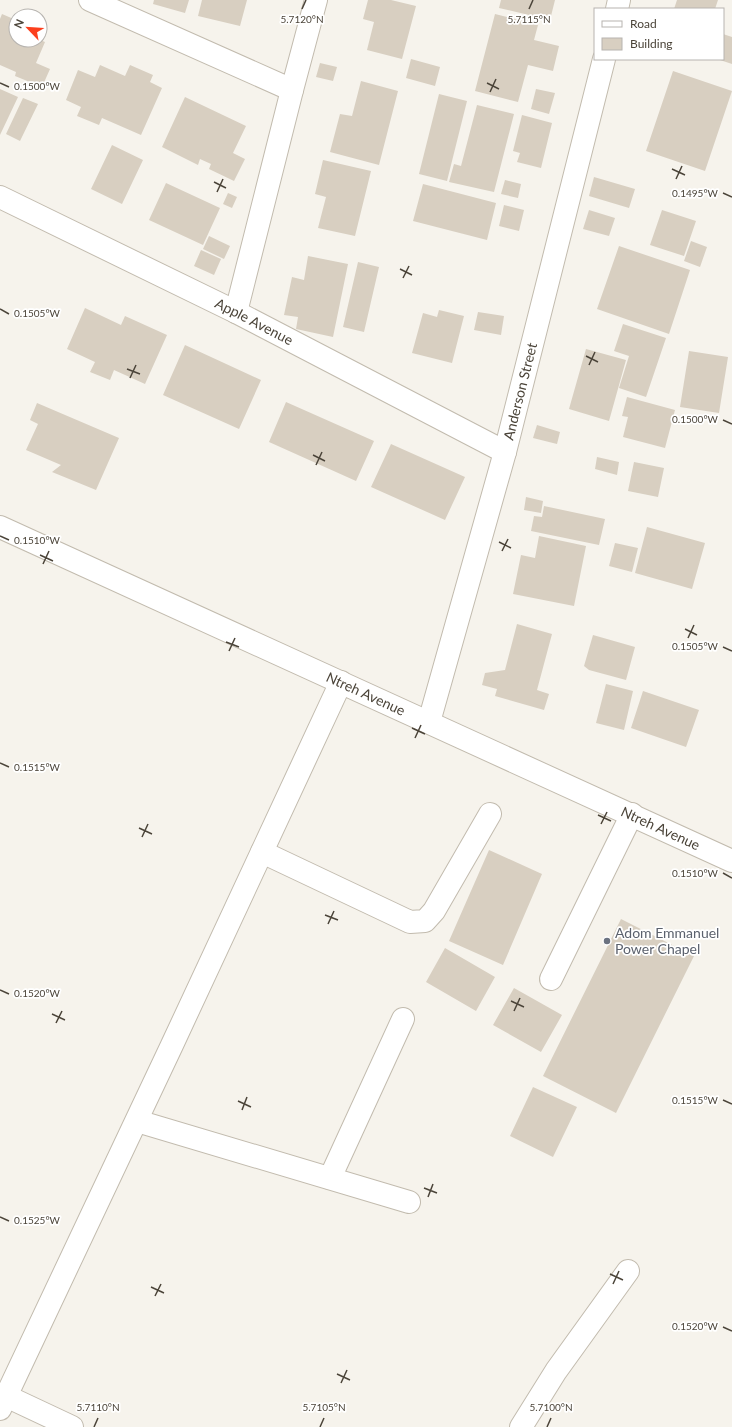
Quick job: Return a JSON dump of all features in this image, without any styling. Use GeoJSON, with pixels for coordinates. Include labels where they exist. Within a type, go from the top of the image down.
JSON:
{"type":"FeatureCollection","features":[{"type":"Feature","properties":{"kind":"street"},"geometry":{"type":"LineString","coordinates":[[90,0],[292,90]]}},
{"type":"Feature","properties":{"kind":"street"},"geometry":{"type":"LineString","coordinates":[[236,312],[316,0]]}},
{"type":"Feature","properties":{"kind":"street","name":"Anderson Street"},"geometry":{"type":"LineString","coordinates":[[429,722],[505,452],[604,60]]}},
{"type":"Feature","properties":{"kind":"street","name":"Apple Avenue"},"geometry":{"type":"LineString","coordinates":[[0,197],[236,312],[505,452]]}},
{"type":"Feature","properties":{"kind":"street","name":"Ntreh Avenue"},"geometry":{"type":"LineString","coordinates":[[0,527],[632,814],[732,861]]}},
{"type":"Feature","properties":{"kind":"street"},"geometry":{"type":"LineString","coordinates":[[72,1427],[3,1403],[137,1121],[340,682]]}},
{"type":"Feature","properties":{"kind":"street"},"geometry":{"type":"LineString","coordinates":[[262,852],[410,922],[425,922],[434,911],[490,814]]}},
{"type":"Feature","properties":{"kind":"street"},"geometry":{"type":"LineString","coordinates":[[551,979],[632,814]]}},
{"type":"Feature","properties":{"kind":"street"},"geometry":{"type":"LineString","coordinates":[[330,1178],[403,1019]]}},
{"type":"Feature","properties":{"kind":"street"},"geometry":{"type":"LineString","coordinates":[[137,1121],[410,1202]]}},
{"type":"Feature","properties":{"kind":"street"},"geometry":{"type":"LineString","coordinates":[[530,1423],[556,1371],[628,1271]]}},
{"type":"Feature","properties":{"kind":"building"},"geometry":{"type":"Polygon","coordinates":[[[154,0],[189,0],[185,13],[153,4],[154,0]]]}},
{"type":"Feature","properties":{"kind":"building"},"geometry":{"type":"Polygon","coordinates":[[[202,0],[247,0],[240,26],[198,16],[202,0]]]}},
{"type":"Feature","properties":{"kind":"building"},"geometry":{"type":"Polygon","coordinates":[[[368,0],[391,0],[416,6],[402,59],[367,50],[374,22],[363,19],[368,0]]]}},
{"type":"Feature","properties":{"kind":"building"},"geometry":{"type":"Polygon","coordinates":[[[501,0],[555,0],[550,20],[499,8],[501,0]]]}},
{"type":"Feature","properties":{"kind":"building"},"geometry":{"type":"Polygon","coordinates":[[[677,0],[718,0],[715,8],[674,8],[677,0]]]}},
{"type":"Feature","properties":{"kind":"building"},"geometry":{"type":"Polygon","coordinates":[[[2,14],[8,17],[8,48],[42,48],[36,63],[50,69],[42,87],[15,76],[16,72],[0,65],[0,19],[2,14]]]}},
{"type":"Feature","properties":{"kind":"building"},"geometry":{"type":"Polygon","coordinates":[[[495,14],[538,25],[534,40],[559,46],[553,71],[528,65],[518,102],[475,91],[495,14]]]}},
{"type":"Feature","properties":{"kind":"building"},"geometry":{"type":"Polygon","coordinates":[[[724,34],[732,37],[732,64],[720,60],[724,60],[724,34]]]}},
{"type":"Feature","properties":{"kind":"building"},"geometry":{"type":"Polygon","coordinates":[[[411,59],[440,67],[435,86],[406,78],[411,59]]]}},
{"type":"Feature","properties":{"kind":"building"},"geometry":{"type":"Polygon","coordinates":[[[320,63],[337,67],[333,81],[316,77],[320,63]]]}},
{"type":"Feature","properties":{"kind":"building"},"geometry":{"type":"Polygon","coordinates":[[[100,65],[125,76],[130,65],[153,75],[150,82],[162,88],[141,135],[102,118],[99,125],[77,116],[81,107],[66,100],[78,70],[95,77],[100,65]]]}},
{"type":"Feature","properties":{"kind":"building"},"geometry":{"type":"Polygon","coordinates":[[[673,71],[732,91],[705,171],[646,151],[673,71]]]}},
{"type":"Feature","properties":{"kind":"building"},"geometry":{"type":"Polygon","coordinates":[[[361,81],[398,91],[379,165],[330,152],[340,114],[352,116],[361,81]]]}},
{"type":"Feature","properties":{"kind":"building"},"geometry":{"type":"Polygon","coordinates":[[[0,89],[18,97],[0,135],[0,89]]]}},
{"type":"Feature","properties":{"kind":"building"},"geometry":{"type":"Polygon","coordinates":[[[536,89],[555,93],[549,114],[531,109],[536,89]]]}},
{"type":"Feature","properties":{"kind":"building"},"geometry":{"type":"Polygon","coordinates":[[[439,94],[467,101],[447,181],[419,174],[439,94]]]}},
{"type":"Feature","properties":{"kind":"building"},"geometry":{"type":"Polygon","coordinates":[[[185,97],[246,126],[233,153],[245,159],[234,181],[209,169],[211,164],[200,159],[198,165],[162,147],[185,97]]]}},
{"type":"Feature","properties":{"kind":"building"},"geometry":{"type":"Polygon","coordinates":[[[23,98],[38,104],[20,141],[6,134],[23,98]]]}},
{"type":"Feature","properties":{"kind":"building"},"geometry":{"type":"Polygon","coordinates":[[[477,105],[514,114],[494,192],[449,182],[454,164],[461,166],[477,105]]]}},
{"type":"Feature","properties":{"kind":"building"},"geometry":{"type":"Polygon","coordinates":[[[522,115],[552,123],[541,168],[517,162],[520,153],[513,151],[522,115]]]}},
{"type":"Feature","properties":{"kind":"building"},"geometry":{"type":"Polygon","coordinates":[[[112,145],[143,160],[122,204],[91,189],[112,145]]]}},
{"type":"Feature","properties":{"kind":"building"},"geometry":{"type":"Polygon","coordinates":[[[323,160],[371,171],[355,236],[318,228],[326,197],[315,194],[323,160]]]}},
{"type":"Feature","properties":{"kind":"building"},"geometry":{"type":"Polygon","coordinates":[[[594,177],[635,189],[629,208],[589,196],[594,177]]]}},
{"type":"Feature","properties":{"kind":"building"},"geometry":{"type":"Polygon","coordinates":[[[505,180],[521,184],[518,198],[501,194],[505,180]]]}},
{"type":"Feature","properties":{"kind":"building"},"geometry":{"type":"Polygon","coordinates":[[[166,183],[220,208],[203,245],[149,220],[166,183]]]}},
{"type":"Feature","properties":{"kind":"building"},"geometry":{"type":"Polygon","coordinates":[[[423,184],[496,203],[487,240],[413,221],[423,184]]]}},
{"type":"Feature","properties":{"kind":"building"},"geometry":{"type":"Polygon","coordinates":[[[228,193],[237,197],[232,208],[223,204],[228,193]]]}},
{"type":"Feature","properties":{"kind":"building"},"geometry":{"type":"Polygon","coordinates":[[[504,205],[524,210],[519,231],[499,226],[504,205]]]}},
{"type":"Feature","properties":{"kind":"building"},"geometry":{"type":"Polygon","coordinates":[[[589,210],[615,218],[609,236],[583,229],[589,210]]]}},
{"type":"Feature","properties":{"kind":"building"},"geometry":{"type":"Polygon","coordinates":[[[662,210],[696,221],[684,256],[650,245],[662,210]]]}},
{"type":"Feature","properties":{"kind":"building"},"geometry":{"type":"Polygon","coordinates":[[[209,236],[230,246],[224,259],[203,249],[209,236]]]}},
{"type":"Feature","properties":{"kind":"building"},"geometry":{"type":"Polygon","coordinates":[[[691,241],[707,247],[700,267],[684,261],[691,241]]]}},
{"type":"Feature","properties":{"kind":"building"},"geometry":{"type":"Polygon","coordinates":[[[619,246],[690,270],[669,334],[597,309],[619,246]]]}},
{"type":"Feature","properties":{"kind":"building"},"geometry":{"type":"Polygon","coordinates":[[[201,250],[221,259],[214,275],[194,266],[201,250]]]}},
{"type":"Feature","properties":{"kind":"building"},"geometry":{"type":"Polygon","coordinates":[[[308,256],[348,264],[333,337],[296,329],[298,317],[284,315],[292,277],[304,280],[308,256]]]}},
{"type":"Feature","properties":{"kind":"building"},"geometry":{"type":"Polygon","coordinates":[[[358,262],[379,267],[364,332],[343,327],[358,262]]]}},
{"type":"Feature","properties":{"kind":"building"},"geometry":{"type":"Polygon","coordinates":[[[85,308],[121,325],[125,316],[167,335],[145,384],[114,370],[110,380],[90,372],[95,362],[67,349],[85,308]]]}},
{"type":"Feature","properties":{"kind":"building"},"geometry":{"type":"Polygon","coordinates":[[[439,310],[464,316],[452,363],[412,353],[423,313],[437,317],[439,310]]]}},
{"type":"Feature","properties":{"kind":"building"},"geometry":{"type":"Polygon","coordinates":[[[478,312],[504,316],[501,335],[474,330],[478,312]]]}},
{"type":"Feature","properties":{"kind":"building"},"geometry":{"type":"Polygon","coordinates":[[[623,324],[666,338],[646,397],[619,388],[629,356],[614,351],[623,324]]]}},
{"type":"Feature","properties":{"kind":"building"},"geometry":{"type":"Polygon","coordinates":[[[185,345],[261,380],[239,429],[163,395],[185,345]]]}},
{"type":"Feature","properties":{"kind":"building"},"geometry":{"type":"Polygon","coordinates":[[[586,349],[626,360],[609,421],[569,409],[586,349]]]}},
{"type":"Feature","properties":{"kind":"building"},"geometry":{"type":"Polygon","coordinates":[[[689,351],[728,357],[719,413],[680,407],[689,351]]]}},
{"type":"Feature","properties":{"kind":"building"},"geometry":{"type":"Polygon","coordinates":[[[627,397],[675,410],[665,448],[623,437],[628,417],[622,416],[627,397]]]}},
{"type":"Feature","properties":{"kind":"building"},"geometry":{"type":"Polygon","coordinates":[[[286,402],[374,441],[356,481],[269,442],[286,402]]]}},
{"type":"Feature","properties":{"kind":"building"},"geometry":{"type":"Polygon","coordinates":[[[37,403],[119,438],[96,490],[52,472],[61,465],[26,450],[38,424],[30,420],[37,403]]]}},
{"type":"Feature","properties":{"kind":"building"},"geometry":{"type":"Polygon","coordinates":[[[537,425],[560,432],[557,444],[533,438],[537,425]]]}},
{"type":"Feature","properties":{"kind":"building"},"geometry":{"type":"Polygon","coordinates":[[[391,444],[465,477],[445,520],[371,487],[391,444]]]}},
{"type":"Feature","properties":{"kind":"building"},"geometry":{"type":"Polygon","coordinates":[[[597,457],[619,462],[617,475],[595,469],[597,457]]]}},
{"type":"Feature","properties":{"kind":"building"},"geometry":{"type":"Polygon","coordinates":[[[634,462],[664,468],[658,497],[628,491],[634,462]]]}},
{"type":"Feature","properties":{"kind":"building"},"geometry":{"type":"Polygon","coordinates":[[[526,497],[543,501],[541,513],[524,510],[526,497]]]}},
{"type":"Feature","properties":{"kind":"building"},"geometry":{"type":"Polygon","coordinates":[[[544,506],[605,519],[599,545],[531,531],[534,516],[542,517],[544,506]]]}},
{"type":"Feature","properties":{"kind":"building"},"geometry":{"type":"Polygon","coordinates":[[[647,527],[705,543],[692,589],[635,573],[647,527]]]}},
{"type":"Feature","properties":{"kind":"building"},"geometry":{"type":"Polygon","coordinates":[[[539,536],[586,546],[574,606],[513,594],[521,555],[535,558],[539,536]]]}},
{"type":"Feature","properties":{"kind":"building"},"geometry":{"type":"Polygon","coordinates":[[[615,543],[638,548],[632,572],[609,566],[615,543]]]}},
{"type":"Feature","properties":{"kind":"building"},"geometry":{"type":"Polygon","coordinates":[[[517,624],[552,634],[537,690],[549,694],[544,710],[495,696],[497,689],[482,685],[485,673],[505,670],[517,624]]]}},
{"type":"Feature","properties":{"kind":"building"},"geometry":{"type":"Polygon","coordinates":[[[593,635],[635,647],[626,680],[589,670],[584,666],[593,635]]]}},
{"type":"Feature","properties":{"kind":"building"},"geometry":{"type":"Polygon","coordinates":[[[606,684],[633,691],[624,730],[596,723],[606,684]]]}},
{"type":"Feature","properties":{"kind":"building"},"geometry":{"type":"Polygon","coordinates":[[[643,691],[699,710],[686,747],[631,728],[643,691]]]}},
{"type":"Feature","properties":{"kind":"building"},"geometry":{"type":"Polygon","coordinates":[[[489,850],[542,874],[503,965],[449,941],[489,850]]]}},
{"type":"Feature","properties":{"kind":"building"},"geometry":{"type":"Polygon","coordinates":[[[621,919],[694,956],[616,1113],[543,1076],[621,919]]]}},
{"type":"Feature","properties":{"kind":"building"},"geometry":{"type":"Polygon","coordinates":[[[445,948],[495,977],[476,1011],[426,982],[445,948]]]}},
{"type":"Feature","properties":{"kind":"building"},"geometry":{"type":"Polygon","coordinates":[[[514,988],[562,1015],[541,1052],[493,1025],[514,988]]]}},
{"type":"Feature","properties":{"kind":"building"},"geometry":{"type":"Polygon","coordinates":[[[533,1087],[577,1107],[553,1157],[510,1136],[533,1087]]]}},
{"type":"Feature","properties":{"kind":"place","name":"Adom Emmanuel Power Chapel"},"geometry":{"type":"Point","coordinates":[607,941]}}]}
